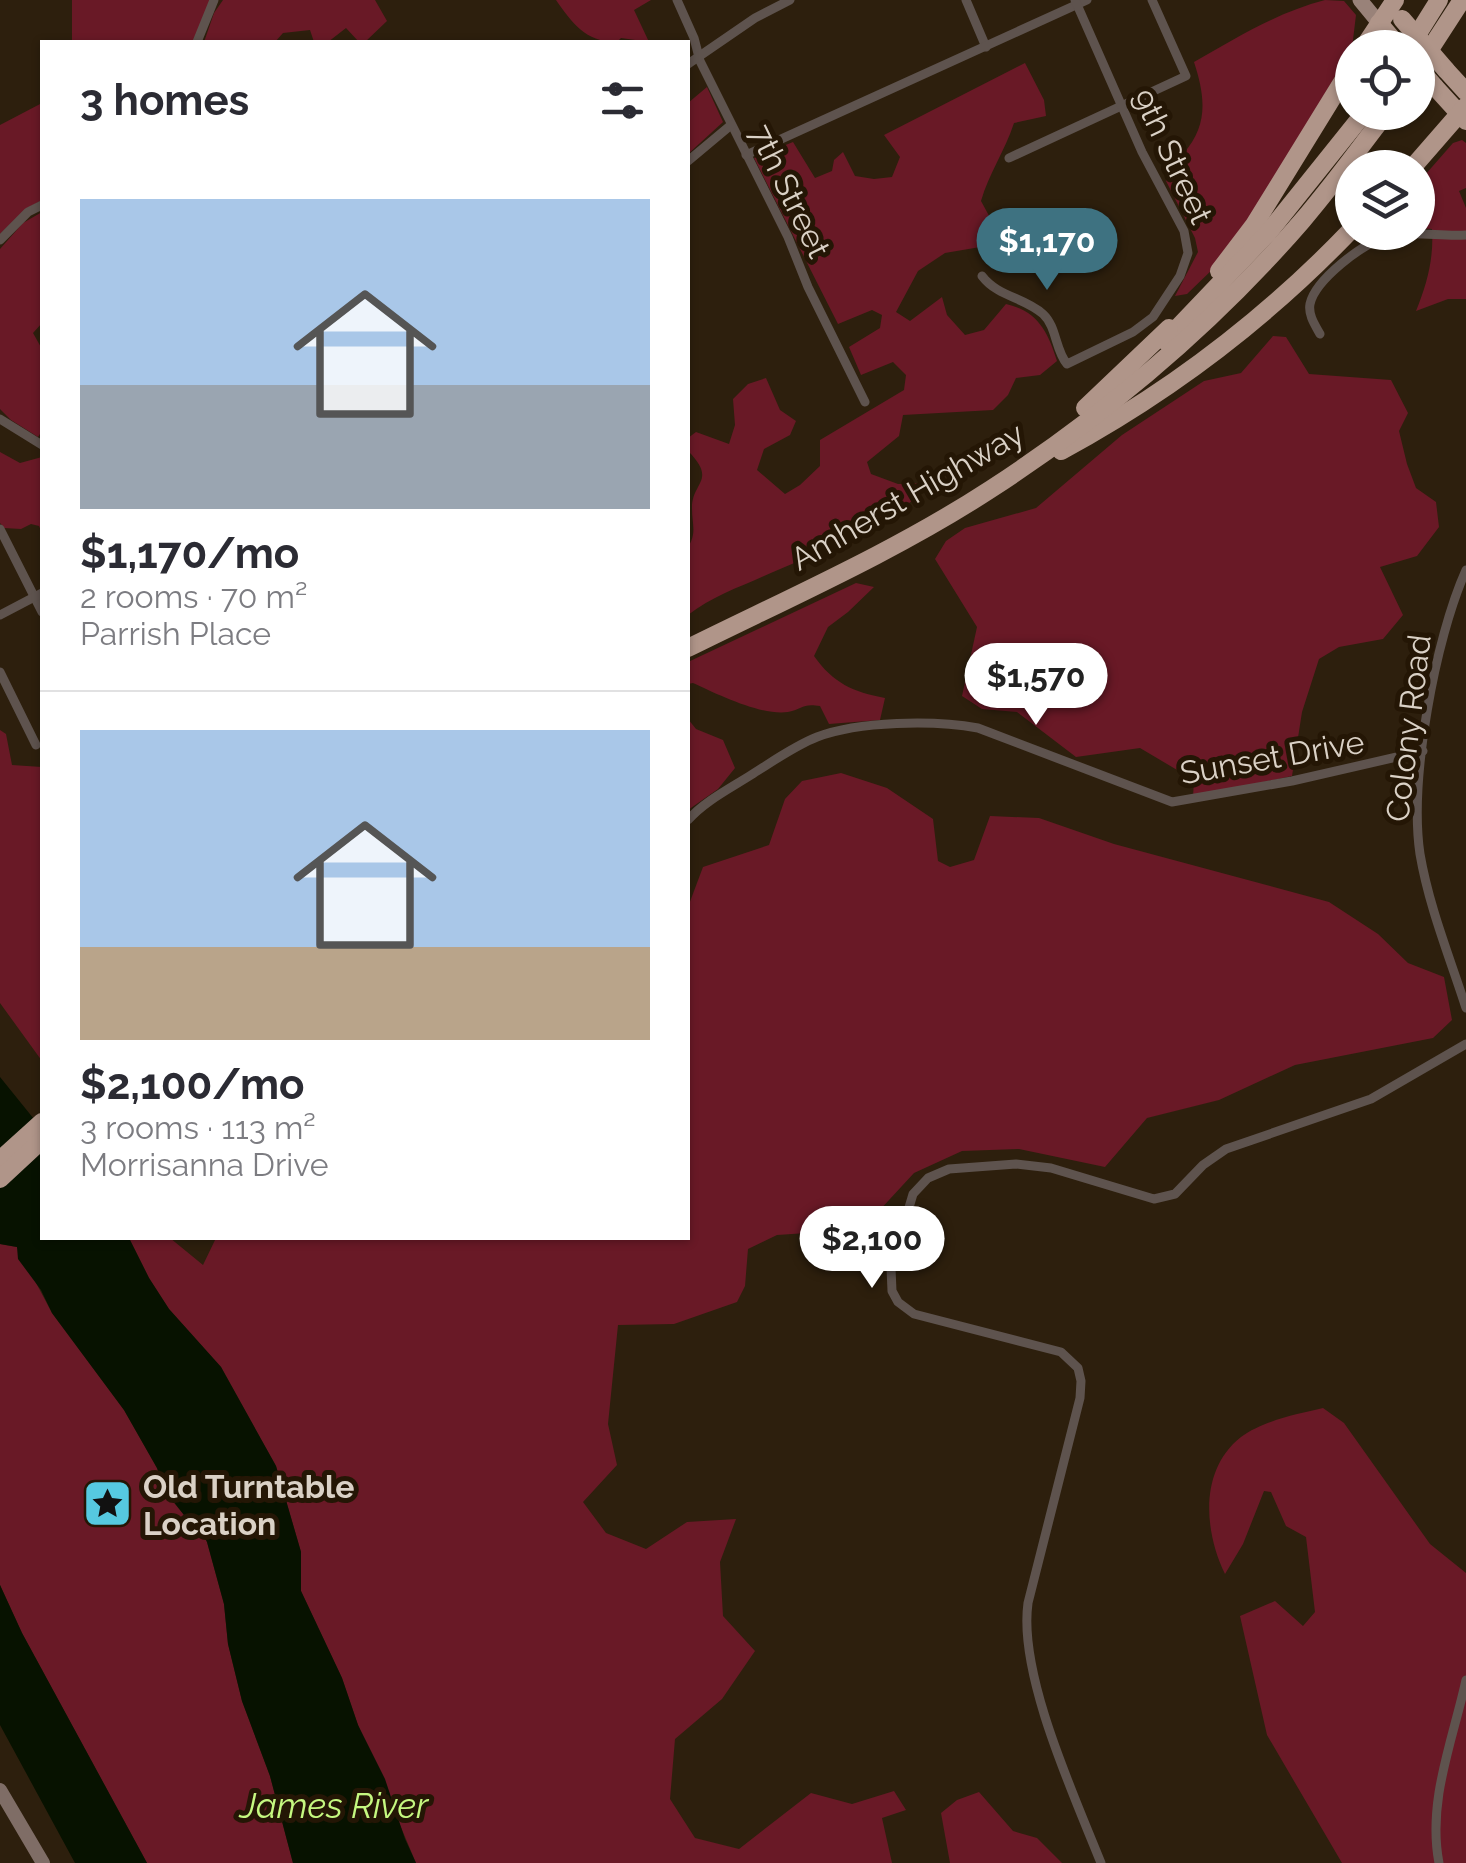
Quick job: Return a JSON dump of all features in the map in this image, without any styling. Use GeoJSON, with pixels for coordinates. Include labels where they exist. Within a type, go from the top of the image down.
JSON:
{"type":"FeatureCollection","features":[{"type":"Feature","properties":{"kind":"highway"},"geometry":{"type":"LineString","coordinates":[[1420,30],[1439,0]]}},
{"type":"Feature","properties":{"kind":"highway"},"geometry":{"type":"LineString","coordinates":[[1435,42],[1462,0]]}},
{"type":"Feature","properties":{"kind":"highway"},"geometry":{"type":"LineString","coordinates":[[1393,6],[1466,92]]}},
{"type":"Feature","properties":{"kind":"highway"},"geometry":{"type":"LineString","coordinates":[[1429,150],[1464,114],[1435,88]]}},
{"type":"Feature","properties":{"kind":"highway"},"geometry":{"type":"LineString","coordinates":[[1085,408],[1174,322],[1228,260],[1335,93]]}},
{"type":"Feature","properties":{"kind":"highway","name":"Amherst Highway"},"geometry":{"type":"LineString","coordinates":[[690,634],[935,509],[1085,408],[1170,338],[1208,300],[1351,130]]}},
{"type":"Feature","properties":{"kind":"highway","name":"Amherst Highway"},"geometry":{"type":"LineString","coordinates":[[690,647],[872,556],[990,489],[1117,398],[1200,325],[1302,220],[1373,130]]}},
{"type":"Feature","properties":{"kind":"highway"},"geometry":{"type":"LineString","coordinates":[[990,489],[1088,436],[1207,358],[1264,312],[1335,245]]}},
{"type":"Feature","properties":{"kind":"highway"},"geometry":{"type":"LineString","coordinates":[[0,1160],[40,1124]]}},
{"type":"Feature","properties":{"kind":"highway"},"geometry":{"type":"LineString","coordinates":[[0,1178],[40,1142]]}},
{"type":"Feature","properties":{"kind":"main road"},"geometry":{"type":"LineString","coordinates":[[1360,0],[1385,30]]}},
{"type":"Feature","properties":{"kind":"street"},"geometry":{"type":"LineString","coordinates":[[198,40],[214,0]]}},
{"type":"Feature","properties":{"kind":"street","name":"7th Street"},"geometry":{"type":"LineString","coordinates":[[676,0],[730,125],[865,402]]}},
{"type":"Feature","properties":{"kind":"street"},"geometry":{"type":"LineString","coordinates":[[690,63],[755,18],[790,0]]}},
{"type":"Feature","properties":{"kind":"street"},"geometry":{"type":"LineString","coordinates":[[966,0],[986,47]]}},
{"type":"Feature","properties":{"kind":"street"},"geometry":{"type":"LineString","coordinates":[[1009,158],[1186,76],[1152,0]]}},
{"type":"Feature","properties":{"kind":"street"},"geometry":{"type":"LineString","coordinates":[[746,155],[1080,2]]}},
{"type":"Feature","properties":{"kind":"street","name":"9th Street"},"geometry":{"type":"LineString","coordinates":[[982,276],[998,292],[1041,312],[1051,326],[1064,362],[1072,364],[1153,317],[1180,276],[1188,253],[1184,231],[1122,106],[1080,2]]}},
{"type":"Feature","properties":{"kind":"street"},"geometry":{"type":"LineString","coordinates":[[690,159],[730,125]]}},
{"type":"Feature","properties":{"kind":"street"},"geometry":{"type":"LineString","coordinates":[[0,240],[28,212],[40,206]]}},
{"type":"Feature","properties":{"kind":"street"},"geometry":{"type":"LineString","coordinates":[[1320,334],[1311,314],[1311,301],[1326,278],[1366,246],[1398,235],[1466,235]]}},
{"type":"Feature","properties":{"kind":"street"},"geometry":{"type":"LineString","coordinates":[[0,419],[40,443]]}},
{"type":"Feature","properties":{"kind":"street"},"geometry":{"type":"LineString","coordinates":[[0,529],[39,595],[0,615]]}},
{"type":"Feature","properties":{"kind":"street","name":"Colony Road"},"geometry":{"type":"LineString","coordinates":[[1466,570],[1439,650],[1418,804],[1421,860],[1466,1008]]}},
{"type":"Feature","properties":{"kind":"street"},"geometry":{"type":"LineString","coordinates":[[0,672],[36,745]]}},
{"type":"Feature","properties":{"kind":"street","name":"Sunset Drive"},"geometry":{"type":"LineString","coordinates":[[690,818],[706,803],[802,744],[828,733],[857,729],[947,724],[978,728],[1162,800],[1177,802],[1424,751]]}},
{"type":"Feature","properties":{"kind":"street"},"geometry":{"type":"LineString","coordinates":[[1100,1863],[1062,1765],[1026,1633],[1028,1603],[1077,1414],[1081,1376],[1074,1362],[1061,1352],[904,1308],[894,1296],[891,1280],[907,1207],[920,1185],[937,1172],[1016,1164],[1051,1168],[1154,1199],[1167,1198],[1226,1149],[1371,1099],[1466,1044]]}},
{"type":"Feature","properties":{"kind":"street"},"geometry":{"type":"LineString","coordinates":[[1439,1863],[1439,1790],[1466,1680]]}},
{"type":"Feature","properties":{"kind":"street"},"geometry":{"type":"LineString","coordinates":[[0,1790],[7,1816],[43,1863]]}},
{"type":"Feature","properties":{"kind":"shaded area"},"geometry":{"type":"Polygon","coordinates":[[[72,0],[210,0],[194,40],[72,40],[72,0]]]}},
{"type":"Feature","properties":{"kind":"shaded area"},"geometry":{"type":"Polygon","coordinates":[[[223,0],[375,0],[387,21],[367,40],[357,40],[346,28],[331,40],[313,40],[310,30],[283,33],[277,40],[205,40],[223,0]]]}},
{"type":"Feature","properties":{"kind":"shaded area"},"geometry":{"type":"Polygon","coordinates":[[[556,0],[651,0],[634,10],[648,40],[602,40],[574,24],[556,0]]]}},
{"type":"Feature","properties":{"kind":"shaded area"},"geometry":{"type":"Polygon","coordinates":[[[1325,0],[1344,1],[1356,15],[1354,30],[1335,30],[1335,77],[1251,218],[1215,267],[1187,294],[1175,296],[1198,252],[1195,238],[1166,181],[1201,121],[1201,87],[1194,62],[1325,0]]]}},
{"type":"Feature","properties":{"kind":"shaded area"},"geometry":{"type":"Polygon","coordinates":[[[1025,63],[1044,100],[1046,116],[1014,123],[984,191],[981,201],[999,234],[992,245],[945,253],[918,271],[896,312],[910,321],[942,297],[947,315],[965,335],[984,330],[1006,304],[1017,307],[1040,324],[1057,361],[1040,375],[1016,378],[1008,395],[993,410],[903,415],[899,436],[867,462],[871,474],[898,484],[933,483],[875,525],[724,593],[690,614],[692,509],[702,475],[690,453],[690,436],[696,432],[729,444],[735,425],[733,399],[748,384],[766,378],[780,410],[796,421],[790,435],[764,449],[757,470],[785,494],[820,466],[820,440],[904,390],[906,375],[893,362],[861,375],[849,347],[880,328],[882,315],[872,310],[838,324],[754,158],[793,142],[815,178],[832,171],[834,160],[843,152],[855,176],[892,177],[900,157],[884,135],[1025,63]]]}},
{"type":"Feature","properties":{"kind":"shaded area"},"geometry":{"type":"Polygon","coordinates":[[[707,87],[723,122],[690,152],[690,101],[707,87]]]}},
{"type":"Feature","properties":{"kind":"shaded area"},"geometry":{"type":"Polygon","coordinates":[[[40,104],[40,201],[0,234],[0,125],[40,104]]]}},
{"type":"Feature","properties":{"kind":"shaded area"},"geometry":{"type":"Polygon","coordinates":[[[1453,143],[1466,143],[1466,188],[1459,191],[1466,208],[1466,299],[1448,299],[1416,311],[1429,271],[1431,250],[1435,250],[1435,164],[1453,143]]]}},
{"type":"Feature","properties":{"kind":"shaded area"},"geometry":{"type":"Polygon","coordinates":[[[40,213],[40,325],[33,333],[40,345],[38,437],[0,409],[0,249],[23,223],[40,213]]]}},
{"type":"Feature","properties":{"kind":"shaded area"},"geometry":{"type":"Polygon","coordinates":[[[1273,336],[1286,337],[1309,374],[1391,380],[1408,413],[1399,431],[1407,464],[1416,488],[1436,502],[1439,527],[1417,556],[1380,567],[1403,615],[1383,639],[1339,647],[1319,659],[1302,712],[1292,776],[1193,797],[1194,780],[1140,748],[1076,757],[1017,712],[982,709],[962,696],[977,627],[935,559],[946,541],[965,528],[1036,508],[1122,435],[1204,381],[1241,373],[1273,336]]]}},
{"type":"Feature","properties":{"kind":"shaded area"},"geometry":{"type":"Polygon","coordinates":[[[0,452],[20,463],[40,458],[40,528],[31,524],[21,529],[4,528],[0,523],[0,452]]]}},
{"type":"Feature","properties":{"kind":"shaded area"},"geometry":{"type":"Polygon","coordinates":[[[856,583],[874,587],[828,627],[814,656],[845,685],[885,698],[880,720],[829,724],[820,706],[777,712],[739,703],[690,684],[690,661],[856,583]]]}},
{"type":"Feature","properties":{"kind":"shaded area"},"geometry":{"type":"Polygon","coordinates":[[[690,722],[696,729],[723,740],[735,768],[718,789],[690,809],[690,722]]]}},
{"type":"Feature","properties":{"kind":"shaded area"},"geometry":{"type":"Polygon","coordinates":[[[0,730],[6,734],[12,765],[40,767],[40,1058],[0,1003],[0,730]]]}},
{"type":"Feature","properties":{"kind":"shaded area"},"geometry":{"type":"Polygon","coordinates":[[[841,773],[887,788],[933,819],[938,861],[950,867],[974,860],[990,816],[1039,818],[1114,844],[1329,902],[1378,934],[1408,963],[1444,977],[1452,1020],[1433,1038],[1295,1065],[1219,1100],[1147,1118],[1105,1167],[1019,1149],[962,1151],[914,1173],[877,1213],[853,1230],[777,1235],[748,1249],[745,1286],[737,1302],[674,1324],[618,1325],[608,1424],[617,1465],[583,1502],[606,1533],[646,1549],[687,1522],[736,1519],[720,1562],[723,1616],[755,1651],[722,1699],[675,1739],[670,1799],[695,1838],[739,1849],[811,1793],[852,1804],[894,1791],[906,1810],[882,1818],[892,1863],[416,1863],[342,1678],[301,1591],[301,1552],[276,1466],[221,1367],[169,1309],[130,1240],[172,1240],[203,1265],[215,1240],[690,1240],[690,902],[703,867],[769,845],[785,799],[802,781],[841,773]]]}},
{"type":"Feature","properties":{"kind":"shaded area"},"geometry":{"type":"Polygon","coordinates":[[[0,1244],[17,1247],[52,1313],[124,1410],[157,1468],[166,1493],[199,1526],[207,1542],[224,1604],[228,1644],[242,1701],[270,1776],[293,1863],[147,1863],[22,1633],[0,1585],[0,1244]]]}},
{"type":"Feature","properties":{"kind":"shaded area"},"geometry":{"type":"Polygon","coordinates":[[[1323,1408],[1344,1423],[1430,1544],[1466,1573],[1466,1863],[1342,1863],[1267,1735],[1240,1616],[1275,1601],[1303,1626],[1315,1612],[1306,1537],[1286,1526],[1271,1492],[1264,1491],[1243,1544],[1225,1574],[1210,1520],[1212,1484],[1227,1451],[1249,1431],[1323,1408]]]}},
{"type":"Feature","properties":{"kind":"shaded area"},"geometry":{"type":"Polygon","coordinates":[[[979,1792],[1013,1831],[1037,1838],[1062,1863],[950,1863],[941,1813],[957,1800],[979,1792]]]}},
{"type":"Feature","properties":{"kind":"water","name":"James River"},"geometry":{"type":"Polygon","coordinates":[[[0,1077],[40,1127],[40,1240],[130,1240],[169,1309],[221,1367],[276,1466],[301,1552],[301,1591],[385,1779],[416,1863],[293,1863],[270,1776],[242,1701],[228,1644],[224,1604],[207,1542],[199,1526],[184,1515],[166,1492],[124,1410],[52,1313],[18,1259],[17,1247],[0,1244],[0,1077]]]}},
{"type":"Feature","properties":{"kind":"water"},"geometry":{"type":"Polygon","coordinates":[[[0,1585],[147,1863],[75,1863],[0,1725],[0,1585]]]}},
{"type":"Feature","properties":{"kind":"place","name":"Old Turntable Location"},"geometry":{"type":"Point","coordinates":[108,1504]}}]}
